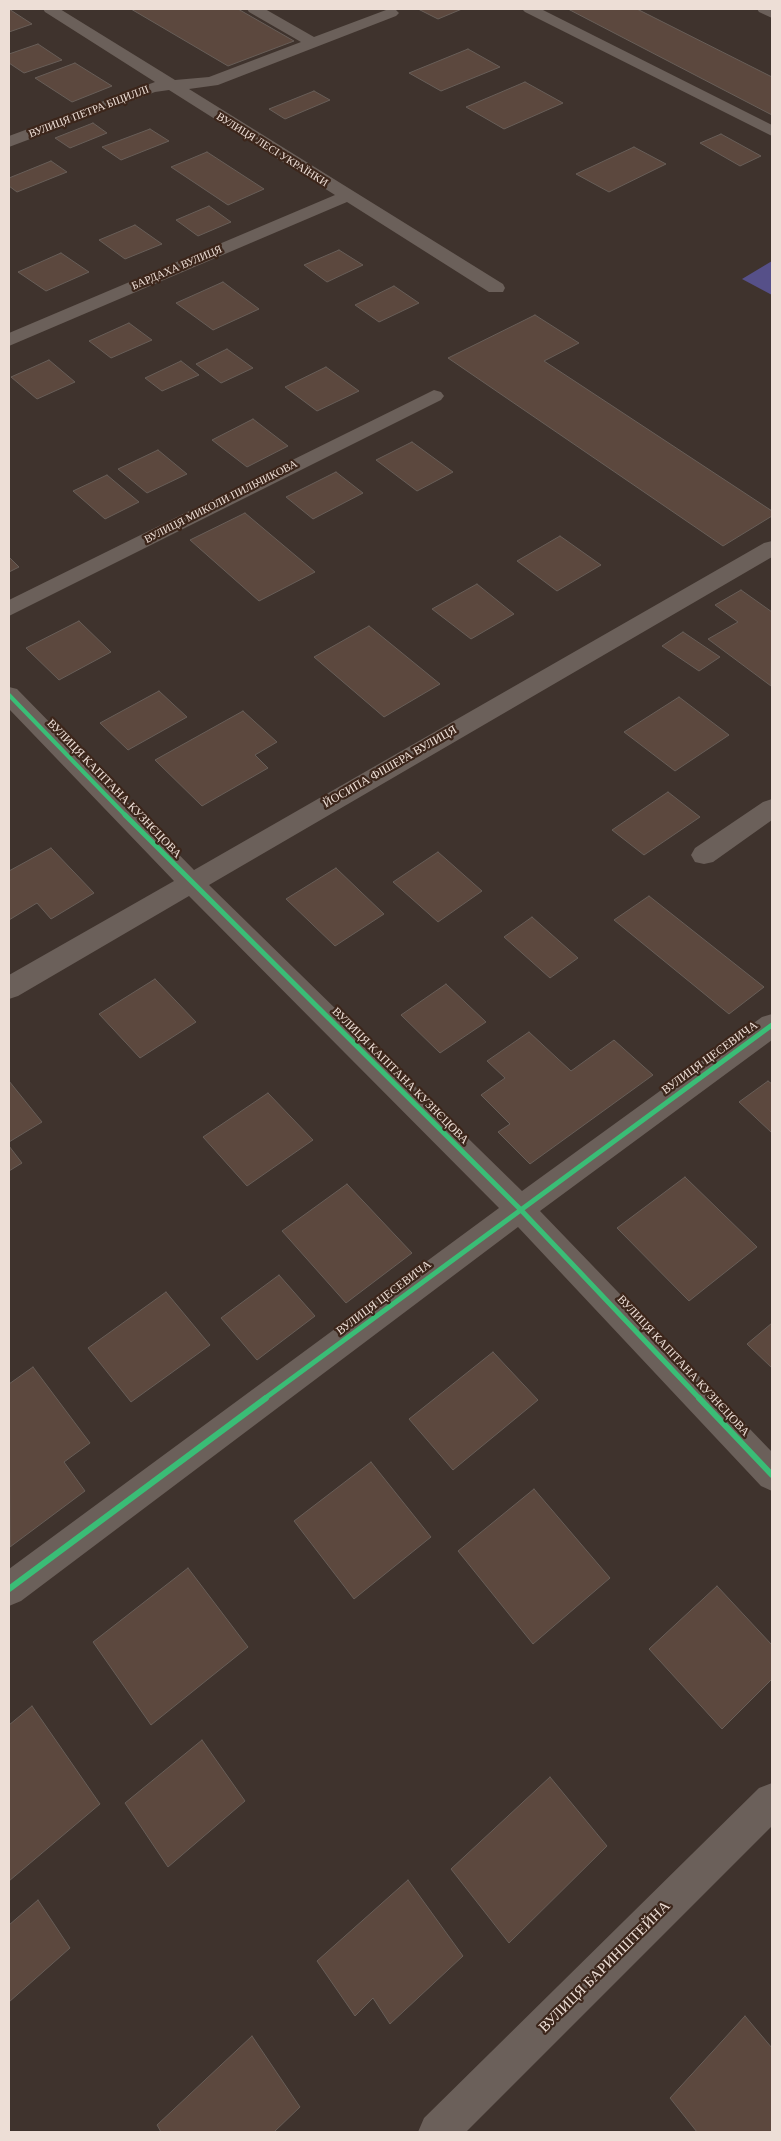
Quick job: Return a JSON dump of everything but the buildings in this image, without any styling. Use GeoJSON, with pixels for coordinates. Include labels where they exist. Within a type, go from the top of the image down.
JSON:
{"type":"FeatureCollection","features":[{"type":"Feature","properties":{"kind":"street","name":"ВУЛИЦЯ ЛЕСІ УКРАЇНКИ"},"geometry":{"type":"LineString","coordinates":[[50,9],[346,196],[496,288]]}},
{"type":"Feature","properties":{"kind":"street"},"geometry":{"type":"LineString","coordinates":[[254,9],[313,43]]}},
{"type":"Feature","properties":{"kind":"street"},"geometry":{"type":"LineString","coordinates":[[530,9],[772,131]]}},
{"type":"Feature","properties":{"kind":"street"},"geometry":{"type":"LineString","coordinates":[[764,9],[772,13]]}},
{"type":"Feature","properties":{"kind":"street","name":"ВУЛИЦЯ ПЕТРА БІЦИЛЛІ"},"geometry":{"type":"LineString","coordinates":[[9,142],[152,87],[212,82],[391,13]]}},
{"type":"Feature","properties":{"kind":"street","name":"БАРДАХА ВУЛИЦЯ"},"geometry":{"type":"LineString","coordinates":[[9,340],[346,196]]}},
{"type":"Feature","properties":{"kind":"street","name":"ВУЛИЦЯ МИКОЛИ ПИЛЬЧИКОВА"},"geometry":{"type":"LineString","coordinates":[[9,609],[434,396]]}},
{"type":"Feature","properties":{"kind":"street","name":"ЙОСИПА ФІШЕРА ВУЛИЦЯ"},"geometry":{"type":"LineString","coordinates":[[9,988],[772,548]]}},
{"type":"Feature","properties":{"kind":"street","name":"ВУЛИЦЯ КАПІТАНА КУЗНЄЦОВА"},"geometry":{"type":"LineString","coordinates":[[9,695],[190,882],[520,1209],[772,1475]]}},
{"type":"Feature","properties":{"kind":"street"},"geometry":{"type":"LineString","coordinates":[[704,856],[772,808]]}},
{"type":"Feature","properties":{"kind":"street","name":"ВУЛИЦЯ ЦЕСЕВИЧА"},"geometry":{"type":"LineString","coordinates":[[9,1589],[772,1024]]}},
{"type":"Feature","properties":{"kind":"street","name":"ВУЛИЦЯ БАРИНШТЕЙНА"},"geometry":{"type":"LineString","coordinates":[[438,2132],[772,1801]]}},
{"type":"Feature","properties":{"kind":"shaded area"},"geometry":{"type":"Polygon","coordinates":[[[772,261],[772,295],[742,279],[772,261]]]}},
{"type":"Feature","properties":{"kind":"cycle path"},"geometry":{"type":"LineString","coordinates":[[9,695],[190,882],[520,1209],[772,1475]]}},
{"type":"Feature","properties":{"kind":"cycle path"},"geometry":{"type":"LineString","coordinates":[[9,1589],[520,1209],[772,1025]]}}]}
